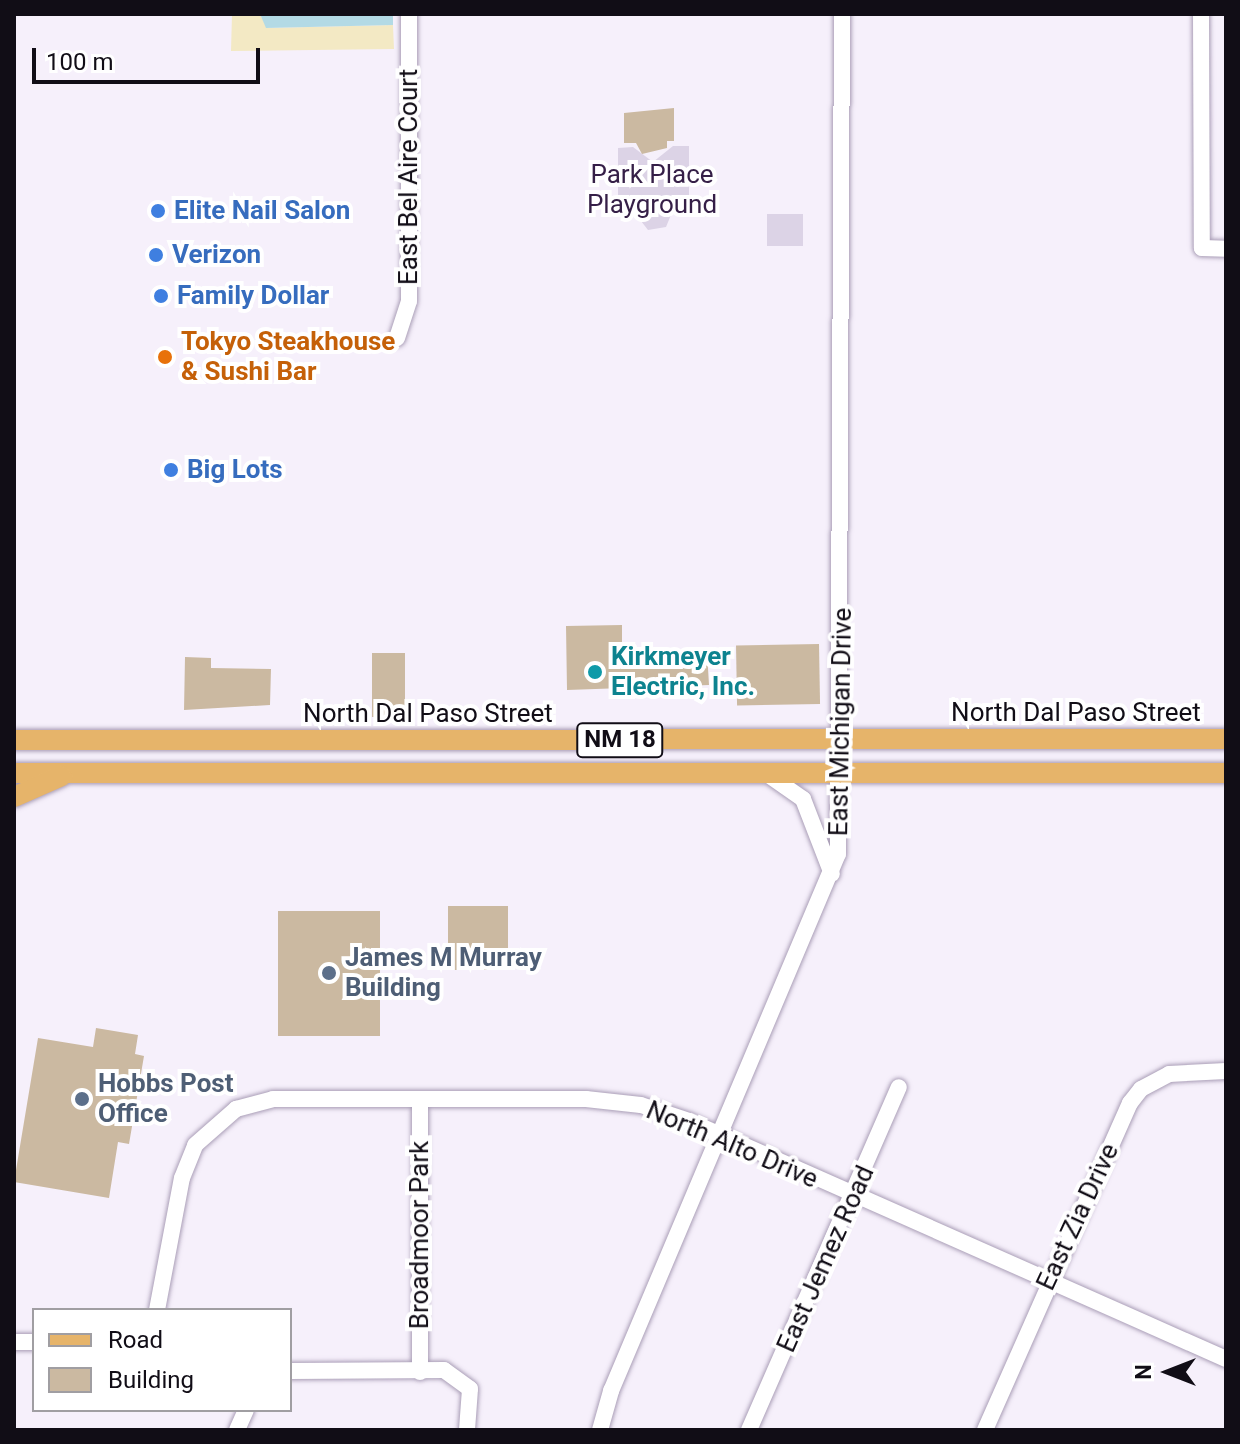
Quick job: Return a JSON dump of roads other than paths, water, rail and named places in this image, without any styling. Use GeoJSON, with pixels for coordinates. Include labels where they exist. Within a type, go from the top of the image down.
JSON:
{"type":"FeatureCollection","features":[{"type":"Feature","properties":{"kind":"main road","name":"North Dal Paso Street"},"geometry":{"type":"LineString","coordinates":[[14,740],[1226,739]]}},
{"type":"Feature","properties":{"kind":"main road","name":"NM 18"},"geometry":{"type":"LineString","coordinates":[[14,773],[1226,773]]}},
{"type":"Feature","properties":{"kind":"main road"},"geometry":{"type":"LineString","coordinates":[[14,797],[67,773]]}},
{"type":"Feature","properties":{"kind":"street","name":"East Bel Aire Court"},"geometry":{"type":"LineString","coordinates":[[397,338],[409,301],[409,14]]}},
{"type":"Feature","properties":{"kind":"street","name":"East Michigan Drive"},"geometry":{"type":"LineString","coordinates":[[600,1430],[719,1134],[832,875],[843,773],[842,14]]}},
{"type":"Feature","properties":{"kind":"street"},"geometry":{"type":"LineString","coordinates":[[1201,14],[1202,248],[1226,249]]}},
{"type":"Feature","properties":{"kind":"street"},"geometry":{"type":"LineString","coordinates":[[766,773],[803,799],[832,875]]}},
{"type":"Feature","properties":{"kind":"street","name":"East Zia Drive"},"geometry":{"type":"LineString","coordinates":[[985,1430],[1047,1281],[1141,1089],[1169,1074],[1226,1071]]}},
{"type":"Feature","properties":{"kind":"street","name":"East Jemez Road"},"geometry":{"type":"LineString","coordinates":[[749,1430],[854,1197],[899,1087]]}},
{"type":"Feature","properties":{"kind":"street","name":"North Alto Drive"},"geometry":{"type":"LineString","coordinates":[[157,1308],[182,1178],[195,1145],[227,1114],[273,1099],[617,1101],[719,1134],[854,1197],[1226,1359]]}},
{"type":"Feature","properties":{"kind":"street","name":"Broadmoor Park"},"geometry":{"type":"LineString","coordinates":[[420,1099],[420,1372]]}},
{"type":"Feature","properties":{"kind":"street"},"geometry":{"type":"LineString","coordinates":[[292,1371],[444,1370],[470,1389],[467,1430]]}},
{"type":"Feature","properties":{"kind":"water"},"geometry":{"type":"Polygon","coordinates":[[[260,14],[393,14],[393,25],[266,28],[260,14]]]}},
{"type":"Feature","properties":{"kind":"place","name":"Elite Nail Salon"},"geometry":{"type":"Point","coordinates":[158,211]}},
{"type":"Feature","properties":{"kind":"place","name":"Verizon"},"geometry":{"type":"Point","coordinates":[156,255]}},
{"type":"Feature","properties":{"kind":"place","name":"Family Dollar"},"geometry":{"type":"Point","coordinates":[161,296]}},
{"type":"Feature","properties":{"kind":"place","name":"Tokyo Steakhouse & Sushi Bar"},"geometry":{"type":"Point","coordinates":[165,357]}},
{"type":"Feature","properties":{"kind":"place","name":"Big Lots"},"geometry":{"type":"Point","coordinates":[171,470]}},
{"type":"Feature","properties":{"kind":"place","name":"Kirkmeyer Electric, Inc."},"geometry":{"type":"Point","coordinates":[595,672]}},
{"type":"Feature","properties":{"kind":"place","name":"James M Murray Building"},"geometry":{"type":"Point","coordinates":[329,973]}},
{"type":"Feature","properties":{"kind":"place","name":"Hobbs Post Office"},"geometry":{"type":"Point","coordinates":[82,1099]}},
{"type":"Feature","properties":{"kind":"park label","name":"Park Place Playground"},"geometry":{"type":"Point","coordinates":[652,190]}}]}
